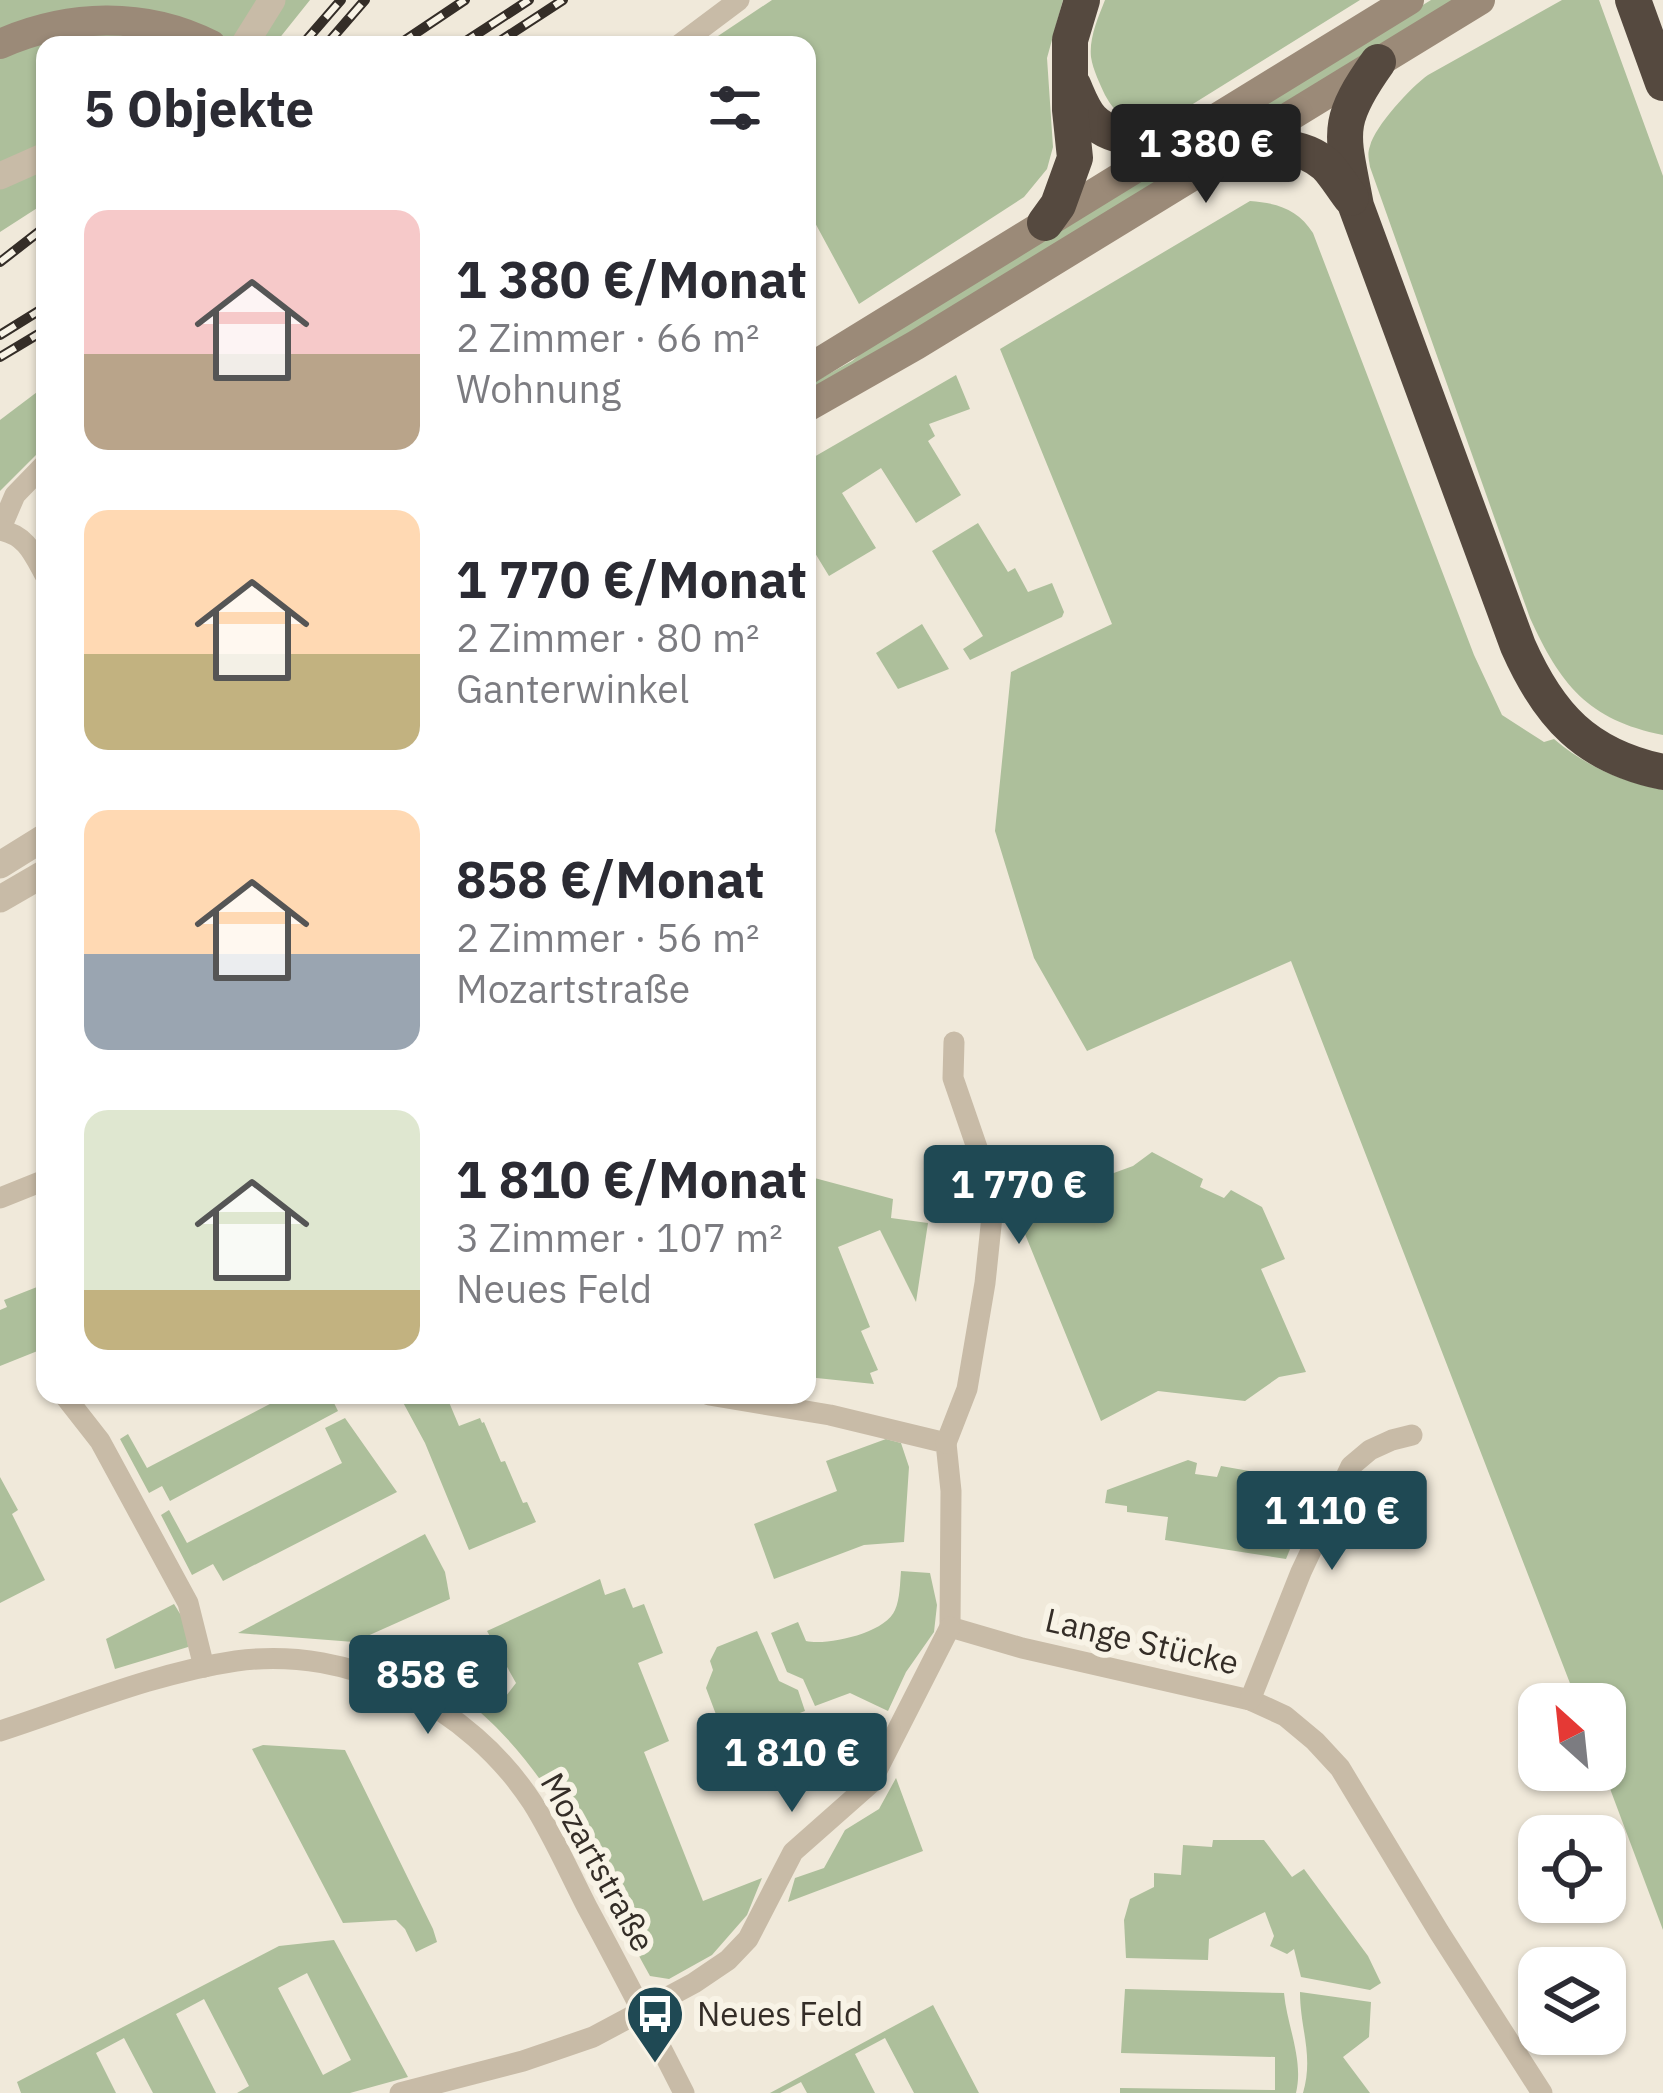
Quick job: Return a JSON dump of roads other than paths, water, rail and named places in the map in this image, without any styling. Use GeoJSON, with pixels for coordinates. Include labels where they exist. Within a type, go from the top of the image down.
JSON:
{"type":"FeatureCollection","features":[{"type":"Feature","properties":{"kind":"highway"},"geometry":{"type":"LineString","coordinates":[[1045,223],[1058,205],[1075,158],[1070,40],[1082,0]]}},
{"type":"Feature","properties":{"kind":"highway"},"geometry":{"type":"LineString","coordinates":[[1634,0],[1663,83]]}},
{"type":"Feature","properties":{"kind":"highway"},"geometry":{"type":"LineString","coordinates":[[1378,62],[1354,96],[1343,135],[1356,206],[1518,646],[1558,716],[1584,739],[1622,760],[1663,772]]}},
{"type":"Feature","properties":{"kind":"highway"},"geometry":{"type":"LineString","coordinates":[[1071,80],[1093,121],[1108,130],[1144,138],[1188,135]]}},
{"type":"Feature","properties":{"kind":"highway"},"geometry":{"type":"LineString","coordinates":[[1237,149],[1269,146],[1311,155],[1325,164],[1356,206]]}},
{"type":"Feature","properties":{"kind":"highway"},"geometry":{"type":"LineString","coordinates":[[1538,686],[1598,732],[1663,753]]}},
{"type":"Feature","properties":{"kind":"main road"},"geometry":{"type":"LineString","coordinates":[[816,364],[1409,0]]}},
{"type":"Feature","properties":{"kind":"main road"},"geometry":{"type":"LineString","coordinates":[[816,401],[1480,0]]}},
{"type":"Feature","properties":{"kind":"main road"},"geometry":{"type":"LineString","coordinates":[[0,44],[73,22],[131,20],[189,36]]}},
{"type":"Feature","properties":{"kind":"street"},"geometry":{"type":"LineString","coordinates":[[250,36],[272,0]]}},
{"type":"Feature","properties":{"kind":"street"},"geometry":{"type":"LineString","coordinates":[[691,36],[739,0]]}},
{"type":"Feature","properties":{"kind":"street"},"geometry":{"type":"LineString","coordinates":[[0,176],[36,160]]}},
{"type":"Feature","properties":{"kind":"street"},"geometry":{"type":"LineString","coordinates":[[36,473],[15,495],[0,530],[25,541],[36,559]]}},
{"type":"Feature","properties":{"kind":"street"},"geometry":{"type":"LineString","coordinates":[[0,865],[36,843]]}},
{"type":"Feature","properties":{"kind":"street"},"geometry":{"type":"LineString","coordinates":[[0,899],[36,878]]}},
{"type":"Feature","properties":{"kind":"street"},"geometry":{"type":"LineString","coordinates":[[400,2093],[570,2046],[694,1983],[748,1940],[793,1852],[870,1784],[950,1627],[951,1491],[946,1443],[967,1390],[986,1283],[994,1197],[953,1078],[953,1042]]}},
{"type":"Feature","properties":{"kind":"street"},"geometry":{"type":"LineString","coordinates":[[0,1198],[36,1184]]}},
{"type":"Feature","properties":{"kind":"street"},"geometry":{"type":"LineString","coordinates":[[71,1404],[100,1441],[188,1603],[204,1667]]}},
{"type":"Feature","properties":{"kind":"street"},"geometry":{"type":"LineString","coordinates":[[766,1404],[830,1414],[946,1443]]}},
{"type":"Feature","properties":{"kind":"street"},"geometry":{"type":"LineString","coordinates":[[1250,1700],[1301,1572],[1351,1466],[1370,1450],[1412,1435]]}},
{"type":"Feature","properties":{"kind":"street","name":"Lange Stücke"},"geometry":{"type":"LineString","coordinates":[[950,1627],[1250,1700],[1285,1716],[1340,1768],[1543,2093]]}},
{"type":"Feature","properties":{"kind":"street","name":"Mozartstraße"},"geometry":{"type":"LineString","coordinates":[[0,1731],[204,1667],[271,1658],[329,1662],[423,1699],[494,1754],[532,1802],[683,2093]]}},
{"type":"Feature","properties":{"kind":"railway"},"geometry":{"type":"LineString","coordinates":[[310,36],[341,0]]}},
{"type":"Feature","properties":{"kind":"railway"},"geometry":{"type":"LineString","coordinates":[[334,36],[365,0]]}},
{"type":"Feature","properties":{"kind":"railway"},"geometry":{"type":"LineString","coordinates":[[411,36],[465,0]]}},
{"type":"Feature","properties":{"kind":"railway"},"geometry":{"type":"LineString","coordinates":[[474,36],[529,0]]}},
{"type":"Feature","properties":{"kind":"railway"},"geometry":{"type":"LineString","coordinates":[[508,36],[563,0]]}},
{"type":"Feature","properties":{"kind":"railway"},"geometry":{"type":"LineString","coordinates":[[0,262],[36,234]]}},
{"type":"Feature","properties":{"kind":"railway"},"geometry":{"type":"LineString","coordinates":[[0,335],[36,313]]}},
{"type":"Feature","properties":{"kind":"railway"},"geometry":{"type":"LineString","coordinates":[[0,357],[36,335]]}},
{"type":"Feature","properties":{"kind":"place","name":"Neues Feld"},"geometry":{"type":"Point","coordinates":[655,2065]}}]}
